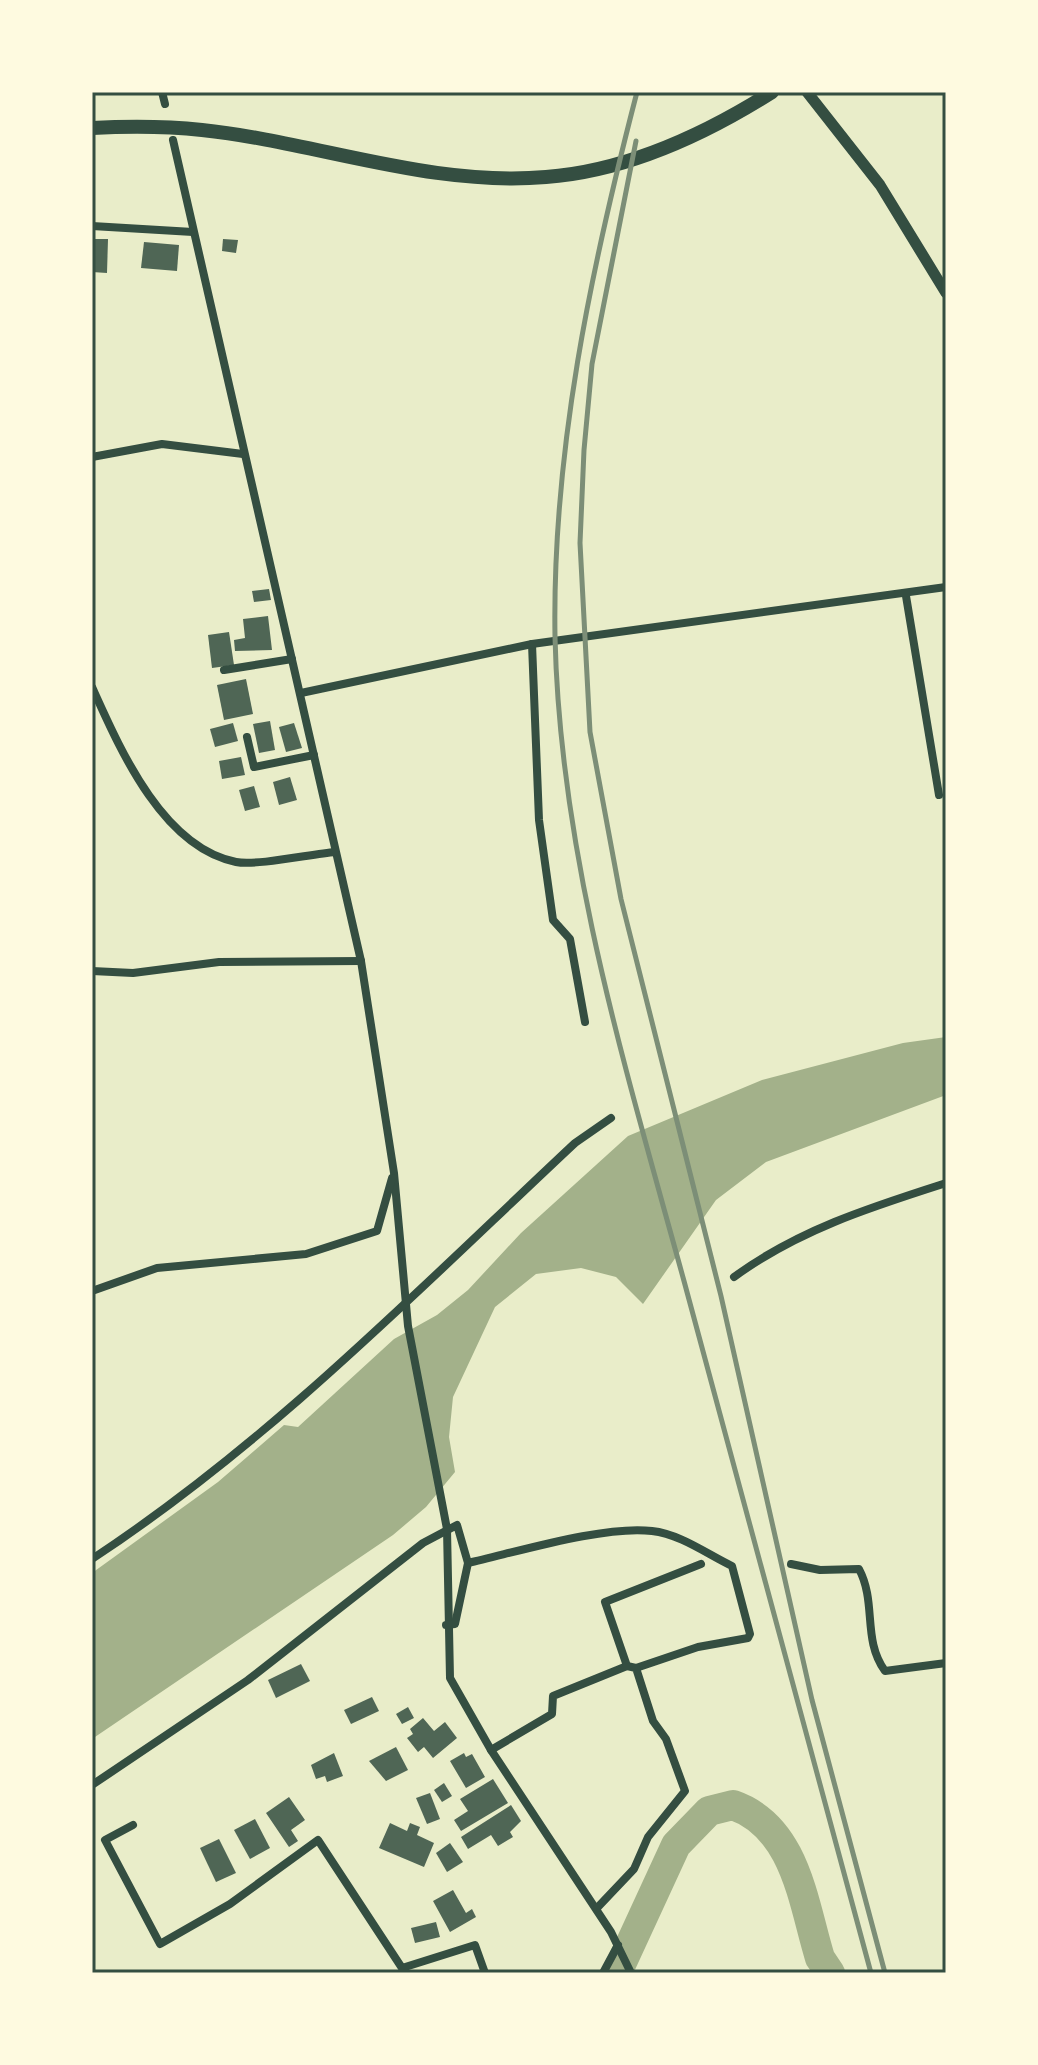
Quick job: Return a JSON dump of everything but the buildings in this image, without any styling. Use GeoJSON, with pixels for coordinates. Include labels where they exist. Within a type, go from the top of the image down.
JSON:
{"type":"FeatureCollection","features":[{"type":"Feature","properties":{"kind":"main road"},"geometry":{"type":"LineString","coordinates":[[92,128],[204,130],[421,170],[491,178],[546,177],[650,154],[718,126],[772,92]]}},
{"type":"Feature","properties":{"kind":"street"},"geometry":{"type":"LineString","coordinates":[[162,92],[165,104]]}},
{"type":"Feature","properties":{"kind":"street"},"geometry":{"type":"LineString","coordinates":[[807,92],[880,185],[946,293]]}},
{"type":"Feature","properties":{"kind":"street"},"geometry":{"type":"LineString","coordinates":[[173,140],[361,961],[394,1173],[408,1300],[406,1318],[447,1529],[446,1625],[450,1678],[491,1750],[597,1908],[631,1973]]}},
{"type":"Feature","properties":{"kind":"street"},"geometry":{"type":"LineString","coordinates":[[92,226],[193,232]]}},
{"type":"Feature","properties":{"kind":"street"},"geometry":{"type":"LineString","coordinates":[[92,457],[162,444],[243,454]]}},
{"type":"Feature","properties":{"kind":"street"},"geometry":{"type":"LineString","coordinates":[[301,693],[532,644],[906,596],[946,587]]}},
{"type":"Feature","properties":{"kind":"street"},"geometry":{"type":"LineString","coordinates":[[906,596],[939,795]]}},
{"type":"Feature","properties":{"kind":"street"},"geometry":{"type":"LineString","coordinates":[[532,644],[539,820],[553,920],[570,939],[585,1022]]}},
{"type":"Feature","properties":{"kind":"street"},"geometry":{"type":"LineString","coordinates":[[224,670],[292,659]]}},
{"type":"Feature","properties":{"kind":"street"},"geometry":{"type":"LineString","coordinates":[[92,687],[125,759],[158,806],[200,849],[239,863],[335,852]]}},
{"type":"Feature","properties":{"kind":"street"},"geometry":{"type":"LineString","coordinates":[[247,737],[254,767],[314,755]]}},
{"type":"Feature","properties":{"kind":"street"},"geometry":{"type":"LineString","coordinates":[[92,971],[133,973],[219,962],[361,961]]}},
{"type":"Feature","properties":{"kind":"street"},"geometry":{"type":"LineString","coordinates":[[92,1559],[151,1520],[283,1414],[575,1143],[611,1118]]}},
{"type":"Feature","properties":{"kind":"street"},"geometry":{"type":"LineString","coordinates":[[92,1291],[157,1268],[306,1254],[377,1231],[394,1173]]}},
{"type":"Feature","properties":{"kind":"street"},"geometry":{"type":"LineString","coordinates":[[734,1277],[770,1251],[858,1210],[946,1183]]}},
{"type":"Feature","properties":{"kind":"street"},"geometry":{"type":"LineString","coordinates":[[92,1785],[248,1680],[423,1543],[457,1525],[468,1563],[455,1624],[446,1625]]}},
{"type":"Feature","properties":{"kind":"street"},"geometry":{"type":"LineString","coordinates":[[468,1563],[605,1533],[653,1531],[684,1541],[732,1566],[750,1634],[748,1638],[698,1647],[631,1667],[553,1696],[552,1714],[491,1750]]}},
{"type":"Feature","properties":{"kind":"street"},"geometry":{"type":"LineString","coordinates":[[597,1908],[634,1869],[648,1837],[685,1791],[681,1773],[666,1739],[653,1721],[605,1602],[701,1564]]}},
{"type":"Feature","properties":{"kind":"street"},"geometry":{"type":"LineString","coordinates":[[791,1564],[820,1570],[859,1569],[866,1582],[873,1654],[885,1671],[946,1663]]}},
{"type":"Feature","properties":{"kind":"street"},"geometry":{"type":"LineString","coordinates":[[133,1825],[105,1840],[160,1944],[230,1904],[318,1840],[402,1968],[475,1945],[485,1973]]}},
{"type":"Feature","properties":{"kind":"street"},"geometry":{"type":"LineString","coordinates":[[603,1973],[618,1945]]}},
{"type":"Feature","properties":{"kind":"shaded area"},"geometry":{"type":"Polygon","coordinates":[[[946,1037],[946,1095],[766,1162],[716,1200],[643,1304],[616,1277],[581,1268],[536,1274],[495,1307],[453,1397],[449,1437],[455,1472],[426,1507],[393,1535],[92,1739],[92,1573],[218,1482],[284,1425],[298,1427],[394,1339],[437,1315],[468,1290],[521,1233],[628,1136],[762,1080],[903,1043],[946,1037]]]}},
{"type":"Feature","properties":{"kind":"waterway"},"geometry":{"type":"LineString","coordinates":[[617,1973],[676,1845],[709,1811],[733,1805],[771,1830],[784,1849],[802,1891],[820,1958],[830,1973]]}},
{"type":"Feature","properties":{"kind":"railway"},"geometry":{"type":"LineString","coordinates":[[637,92],[590,293],[567,430],[560,499],[555,637],[569,801],[583,882],[619,1043],[871,1973]]}},
{"type":"Feature","properties":{"kind":"railway"},"geometry":{"type":"LineString","coordinates":[[636,141],[592,364],[584,450],[580,543],[590,732],[621,899],[721,1296],[812,1700],[885,1973]]}}]}
